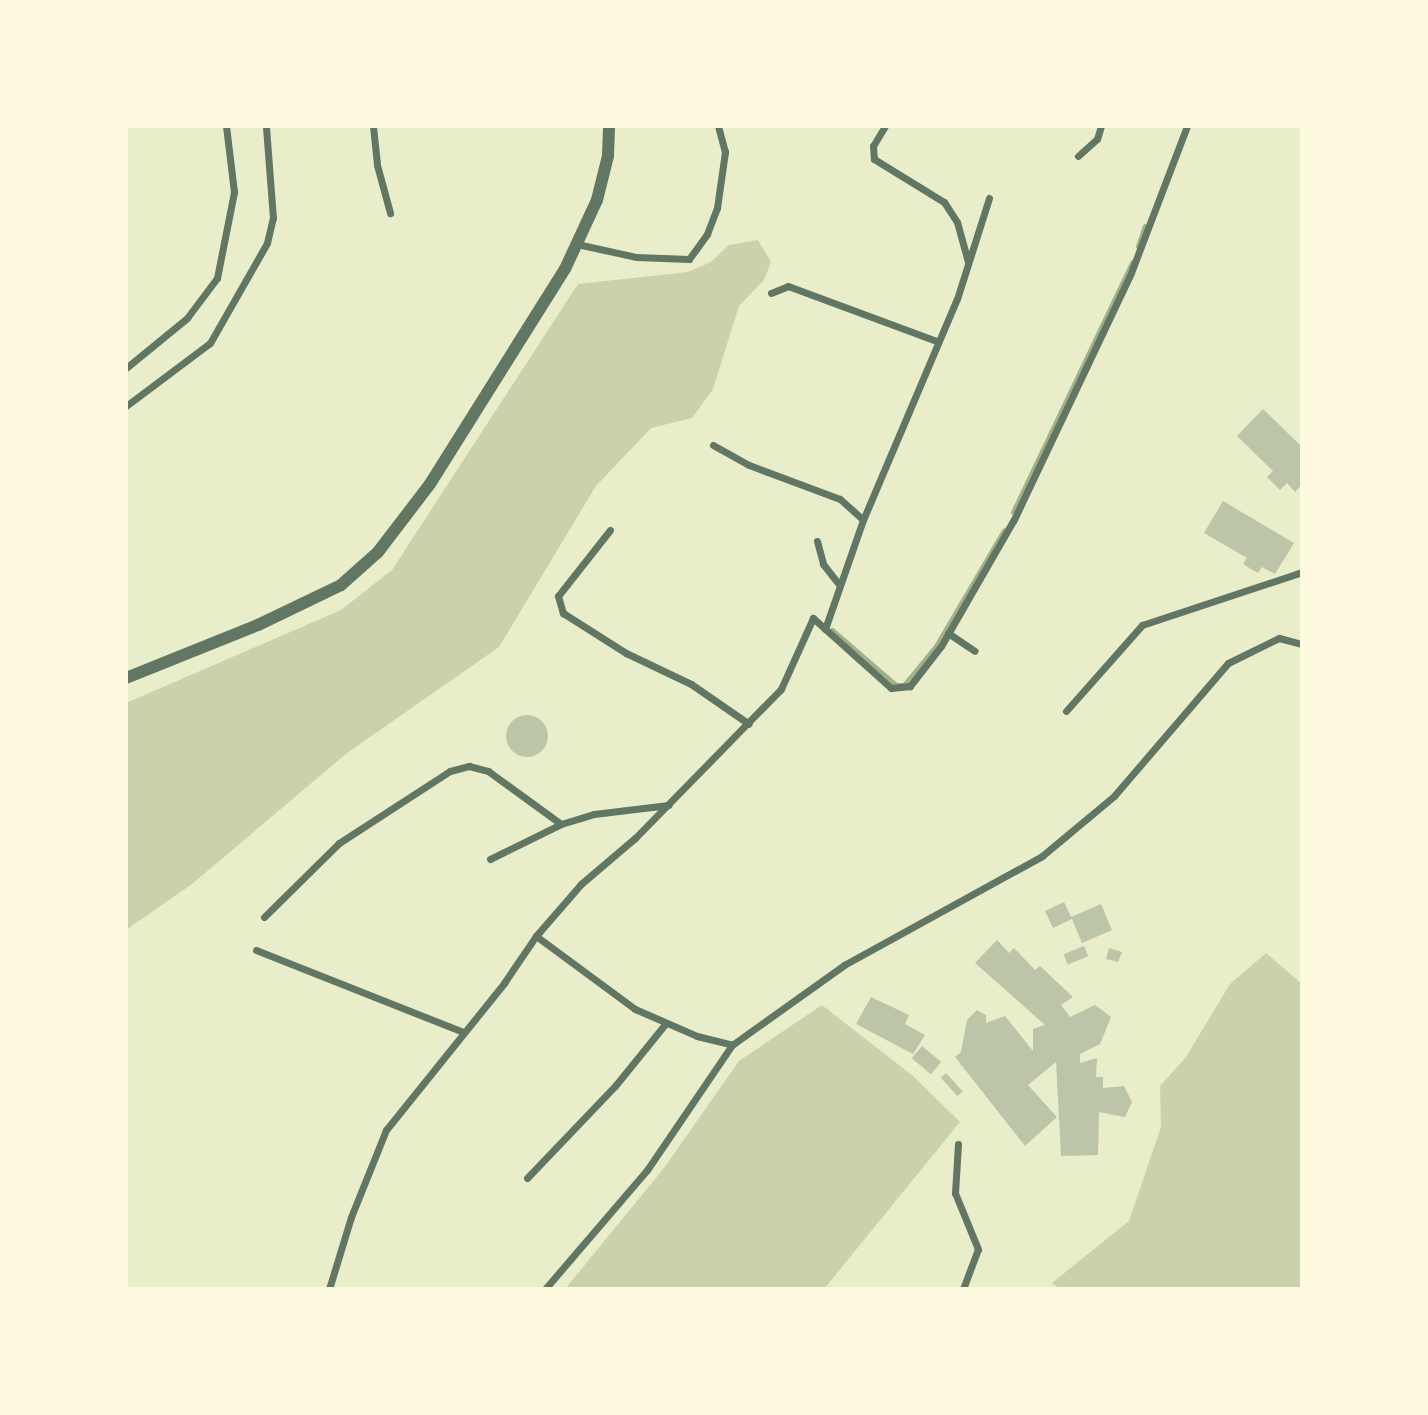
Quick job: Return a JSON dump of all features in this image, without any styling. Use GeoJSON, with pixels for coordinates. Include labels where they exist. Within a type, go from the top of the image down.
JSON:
{"type":"FeatureCollection","features":[{"type":"Feature","properties":{"kind":"street"},"geometry":{"type":"LineString","coordinates":[[126,368],[187,318],[217,278],[234,192],[226,126]]}},
{"type":"Feature","properties":{"kind":"street"},"geometry":{"type":"LineString","coordinates":[[126,406],[211,343],[267,243],[273,218],[266,126]]}},
{"type":"Feature","properties":{"kind":"street"},"geometry":{"type":"LineString","coordinates":[[373,126],[377,164],[390,213]]}},
{"type":"Feature","properties":{"kind":"street"},"geometry":{"type":"LineString","coordinates":[[126,678],[258,625],[341,584],[378,552],[430,484],[577,244],[597,200],[608,156],[610,126]]}},
{"type":"Feature","properties":{"kind":"street"},"geometry":{"type":"LineString","coordinates":[[577,244],[636,257],[689,260],[707,234],[717,208],[725,152],[718,126]]}},
{"type":"Feature","properties":{"kind":"street"},"geometry":{"type":"LineString","coordinates":[[885,126],[873,146],[874,159],[944,201],[957,222],[968,262]]}},
{"type":"Feature","properties":{"kind":"street"},"geometry":{"type":"LineString","coordinates":[[1078,156],[1097,139],[1101,126]]}},
{"type":"Feature","properties":{"kind":"street"},"geometry":{"type":"LineString","coordinates":[[329,1289],[362,1188],[386,1130],[504,983],[536,936],[582,884],[669,805],[781,689],[813,618],[891,688],[900,690],[910,686],[948,633],[1013,522],[1130,273],[1187,126]]}},
{"type":"Feature","properties":{"kind":"street"},"geometry":{"type":"LineString","coordinates":[[825,629],[838,583],[892,457],[968,262],[989,198]]}},
{"type":"Feature","properties":{"kind":"street"},"geometry":{"type":"LineString","coordinates":[[771,293],[788,286],[937,341]]}},
{"type":"Feature","properties":{"kind":"street"},"geometry":{"type":"LineString","coordinates":[[713,445],[749,466],[840,499],[863,520]]}},
{"type":"Feature","properties":{"kind":"street"},"geometry":{"type":"LineString","coordinates":[[610,530],[558,596],[562,613],[626,653],[691,684],[749,724]]}},
{"type":"Feature","properties":{"kind":"street"},"geometry":{"type":"LineString","coordinates":[[817,541],[823,564],[838,583]]}},
{"type":"Feature","properties":{"kind":"street"},"geometry":{"type":"LineString","coordinates":[[1066,711],[1142,625],[1302,572]]}},
{"type":"Feature","properties":{"kind":"street"},"geometry":{"type":"LineString","coordinates":[[948,633],[975,651]]}},
{"type":"Feature","properties":{"kind":"street"},"geometry":{"type":"LineString","coordinates":[[545,1289],[647,1170],[732,1045],[844,965],[1042,856],[1114,796],[1228,663],[1279,638],[1302,644]]}},
{"type":"Feature","properties":{"kind":"street"},"geometry":{"type":"LineString","coordinates":[[264,916],[339,843],[450,771],[469,766],[488,771],[561,824]]}},
{"type":"Feature","properties":{"kind":"street"},"geometry":{"type":"LineString","coordinates":[[491,859],[561,824],[669,805]]}},
{"type":"Feature","properties":{"kind":"street"},"geometry":{"type":"LineString","coordinates":[[536,936],[635,1009],[666,1023],[732,1045]]}},
{"type":"Feature","properties":{"kind":"street"},"geometry":{"type":"LineString","coordinates":[[256,950],[463,1032]]}},
{"type":"Feature","properties":{"kind":"street"},"geometry":{"type":"LineString","coordinates":[[527,1178],[615,1086],[666,1023]]}},
{"type":"Feature","properties":{"kind":"street"},"geometry":{"type":"LineString","coordinates":[[958,1144],[955,1193],[978,1249],[963,1289]]}},
{"type":"Feature","properties":{"kind":"green space"},"geometry":{"type":"Polygon","coordinates":[[[758,240],[771,262],[764,280],[739,306],[713,389],[692,418],[651,428],[596,486],[499,647],[347,753],[192,884],[126,930],[126,703],[341,610],[392,570],[578,284],[688,272],[711,262],[729,245],[758,240]]]}},
{"type":"Feature","properties":{"kind":"green space"},"geometry":{"type":"Polygon","coordinates":[[[1266,953],[1302,984],[1302,1289],[1060,1289],[1052,1283],[1129,1221],[1161,1127],[1160,1086],[1186,1057],[1230,984],[1266,953]]]}},
{"type":"Feature","properties":{"kind":"green space"},"geometry":{"type":"Polygon","coordinates":[[[822,1005],[913,1076],[960,1122],[824,1289],[565,1289],[664,1168],[739,1061],[822,1005]]]}},
{"type":"Feature","properties":{"kind":"building"},"geometry":{"type":"Polygon","coordinates":[[[1263,409],[1302,447],[1302,484],[1295,492],[1287,483],[1280,490],[1267,477],[1273,471],[1237,436],[1263,409]]]}},
{"type":"Feature","properties":{"kind":"building"},"geometry":{"type":"Polygon","coordinates":[[[1223,501],[1294,543],[1275,574],[1262,567],[1258,573],[1243,564],[1247,558],[1204,533],[1223,501]]]}},
{"type":"Feature","properties":{"kind":"building"},"geometry":{"type":"Polygon","coordinates":[[[527,715],[542,721],[548,736],[542,751],[527,757],[512,751],[506,736],[512,721],[527,715]]]}},
{"type":"Feature","properties":{"kind":"building"},"geometry":{"type":"Polygon","coordinates":[[[1064,902],[1071,917],[1101,904],[1112,930],[1082,943],[1072,919],[1053,928],[1045,911],[1064,902]]]}},
{"type":"Feature","properties":{"kind":"building"},"geometry":{"type":"Polygon","coordinates":[[[997,940],[1009,953],[1014,948],[1035,970],[1040,966],[1073,997],[1061,1005],[1070,1017],[1095,1005],[1111,1017],[1100,1044],[1080,1054],[1080,1063],[1097,1058],[1096,1077],[1103,1077],[1103,1088],[1124,1086],[1132,1102],[1125,1117],[1099,1112],[1098,1155],[1061,1156],[1056,1062],[1028,1085],[1057,1117],[1025,1146],[955,1057],[961,1052],[967,1020],[977,1010],[986,1015],[986,1023],[1005,1016],[1033,1051],[1033,1029],[1045,1025],[975,963],[997,940]]]}},
{"type":"Feature","properties":{"kind":"building"},"geometry":{"type":"Polygon","coordinates":[[[1084,946],[1088,956],[1068,964],[1064,954],[1084,946]]]}},
{"type":"Feature","properties":{"kind":"building"},"geometry":{"type":"Polygon","coordinates":[[[1109,948],[1122,952],[1118,962],[1106,959],[1109,948]]]}},
{"type":"Feature","properties":{"kind":"building"},"geometry":{"type":"Polygon","coordinates":[[[871,997],[909,1015],[905,1024],[925,1035],[913,1054],[856,1024],[871,997]]]}},
{"type":"Feature","properties":{"kind":"building"},"geometry":{"type":"Polygon","coordinates":[[[922,1046],[941,1062],[931,1074],[912,1058],[922,1046]]]}},
{"type":"Feature","properties":{"kind":"building"},"geometry":{"type":"Polygon","coordinates":[[[946,1073],[963,1092],[958,1096],[941,1078],[946,1073]]]}},
{"type":"Feature","properties":{"kind":"waterway"},"geometry":{"type":"LineString","coordinates":[[1138,246],[1145,226]]}},
{"type":"Feature","properties":{"kind":"waterway"},"geometry":{"type":"LineString","coordinates":[[1013,512],[1132,262]]}},
{"type":"Feature","properties":{"kind":"waterway"},"geometry":{"type":"LineString","coordinates":[[832,630],[896,685],[904,685],[936,646],[1004,530]]}}]}
